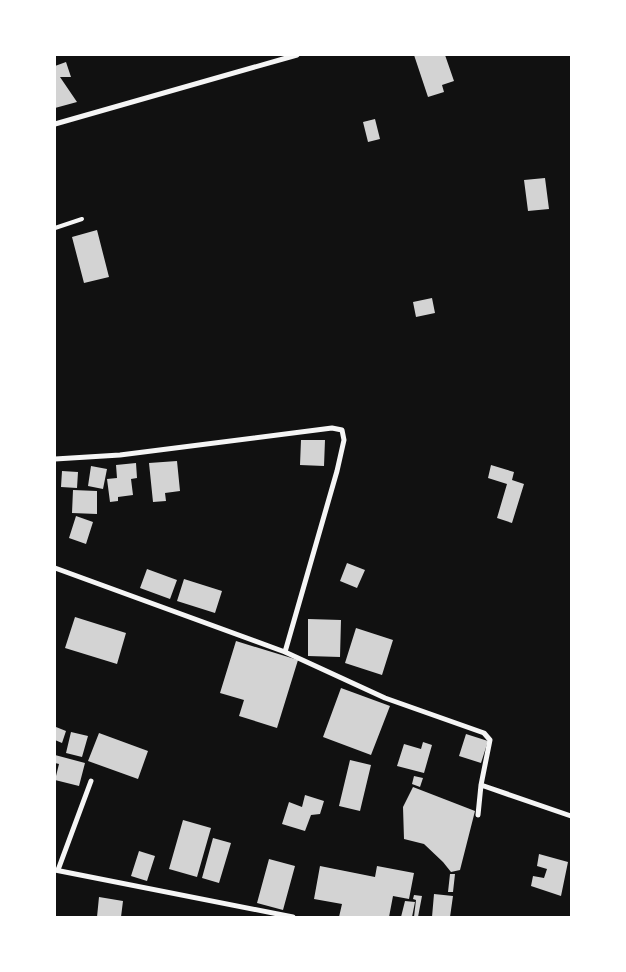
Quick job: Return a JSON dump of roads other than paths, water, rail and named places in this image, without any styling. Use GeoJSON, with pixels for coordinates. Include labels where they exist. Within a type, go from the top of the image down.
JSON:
{"type":"FeatureCollection","features":[{"type":"Feature","properties":{"kind":"street"},"geometry":{"type":"LineString","coordinates":[[55,124],[297,55]]}},
{"type":"Feature","properties":{"kind":"street"},"geometry":{"type":"LineString","coordinates":[[55,459],[120,455],[332,428],[342,430],[344,440],[337,471],[285,652]]}},
{"type":"Feature","properties":{"kind":"street"},"geometry":{"type":"LineString","coordinates":[[55,568],[285,652],[385,698],[484,733],[490,740],[478,815]]}},
{"type":"Feature","properties":{"kind":"street"},"geometry":{"type":"LineString","coordinates":[[91,781],[56,870],[293,917]]}},
{"type":"Feature","properties":{"kind":"street"},"geometry":{"type":"LineString","coordinates":[[482,785],[571,816]]}},
{"type":"Feature","properties":{"kind":"lane"},"geometry":{"type":"LineString","coordinates":[[55,228],[82,219]]}}]}
